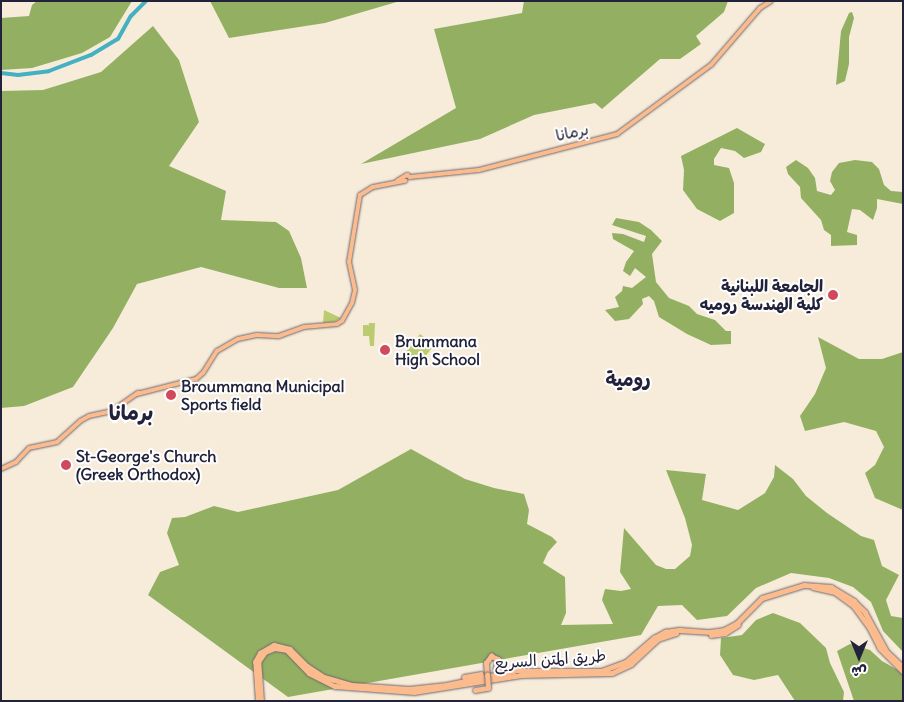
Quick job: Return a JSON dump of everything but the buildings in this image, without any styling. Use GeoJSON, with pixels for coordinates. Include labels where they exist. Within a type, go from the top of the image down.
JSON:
{"type":"FeatureCollection","features":[{"type":"Feature","properties":{"kind":"highway","name":"طريق المتن السريع"},"geometry":{"type":"LineString","coordinates":[[260,701],[255,662],[260,653],[274,645],[286,646],[317,673],[345,684],[410,689],[446,685],[459,680],[527,670],[601,671],[612,669],[626,662],[654,638],[666,632],[680,630],[710,632],[724,630],[736,623],[754,604],[766,595],[810,584],[831,587],[854,601],[864,612],[887,652],[903,667]]}},
{"type":"Feature","properties":{"kind":"highway","name":"طريق المتن السريع"},"geometry":{"type":"LineString","coordinates":[[260,701],[258,662],[265,652],[274,648],[287,650],[314,676],[343,688],[414,692],[536,674],[612,673],[630,664],[650,645],[667,635],[683,632],[708,635],[725,633],[738,626],[753,608],[770,597],[790,590],[811,587],[834,592],[854,606],[864,618],[880,648],[903,671]]}},
{"type":"Feature","properties":{"kind":"highway"},"geometry":{"type":"LineString","coordinates":[[474,682],[475,688],[488,688],[488,659],[492,656],[498,659],[496,669],[502,674]]}},
{"type":"Feature","properties":{"kind":"highway"},"geometry":{"type":"LineString","coordinates":[[459,680],[468,676],[487,674]]}},
{"type":"Feature","properties":{"kind":"main road","name":"برمانا"},"geometry":{"type":"LineString","coordinates":[[1,469],[16,462],[29,448],[58,442],[80,421],[89,416],[112,411],[146,390],[154,390],[196,379],[203,373],[217,351],[238,339],[251,336],[280,336],[304,327],[336,324],[344,319],[352,304],[355,290],[348,262],[360,194],[373,186],[405,179],[408,175],[410,179],[424,175],[479,170],[534,154],[613,135],[628,127],[706,69],[732,44],[760,8],[771,1]]}},
{"type":"Feature","properties":{"kind":"green space"},"geometry":{"type":"Polygon","coordinates":[[[37,1],[132,1],[110,37],[82,53],[32,68],[1,70],[1,18],[29,16],[32,5],[37,1]]]}},
{"type":"Feature","properties":{"kind":"green space"},"geometry":{"type":"Polygon","coordinates":[[[210,1],[400,1],[325,23],[229,38],[210,1]]]}},
{"type":"Feature","properties":{"kind":"green space"},"geometry":{"type":"Polygon","coordinates":[[[524,1],[728,1],[724,12],[696,36],[701,44],[680,59],[660,59],[602,109],[595,103],[534,115],[480,139],[361,164],[456,108],[434,29],[522,13],[524,1]]]}},
{"type":"Feature","properties":{"kind":"green space"},"geometry":{"type":"Polygon","coordinates":[[[852,12],[854,18],[849,37],[849,64],[845,81],[836,85],[841,31],[849,13],[852,12]]]}},
{"type":"Feature","properties":{"kind":"green space"},"geometry":{"type":"Polygon","coordinates":[[[153,26],[179,60],[199,122],[169,166],[226,191],[221,220],[276,222],[289,231],[301,258],[307,288],[279,288],[201,267],[137,284],[113,328],[73,387],[24,406],[1,408],[1,91],[43,90],[101,72],[153,26]]]}},
{"type":"Feature","properties":{"kind":"green space"},"geometry":{"type":"Polygon","coordinates":[[[737,128],[765,144],[761,152],[744,158],[735,151],[721,148],[714,159],[714,165],[729,168],[734,183],[734,213],[720,221],[697,209],[683,190],[684,170],[681,156],[737,128]]]}},
{"type":"Feature","properties":{"kind":"green space"},"geometry":{"type":"Polygon","coordinates":[[[796,160],[808,168],[815,178],[817,191],[831,195],[835,190],[830,181],[832,172],[839,163],[855,160],[872,162],[879,169],[884,185],[891,191],[903,192],[903,204],[877,199],[877,208],[873,220],[860,210],[852,209],[847,232],[857,235],[857,245],[831,246],[831,235],[824,230],[821,220],[801,198],[800,187],[788,174],[786,167],[796,160]]]}},
{"type":"Feature","properties":{"kind":"green space"},"geometry":{"type":"Polygon","coordinates":[[[616,218],[639,222],[662,241],[652,254],[656,282],[669,298],[689,306],[697,314],[715,320],[726,331],[731,331],[731,344],[711,345],[687,334],[659,317],[654,301],[649,296],[642,299],[643,304],[629,319],[615,321],[605,310],[619,307],[615,297],[622,291],[623,286],[632,288],[646,277],[635,268],[630,276],[623,271],[626,262],[634,251],[613,239],[612,233],[623,234],[644,242],[646,236],[612,225],[616,218]]]}},
{"type":"Feature","properties":{"kind":"green space"},"geometry":{"type":"Polygon","coordinates":[[[324,310],[341,318],[334,322],[323,323],[324,310]]]}},
{"type":"Feature","properties":{"kind":"green space"},"geometry":{"type":"Polygon","coordinates":[[[369,323],[375,323],[374,346],[370,346],[369,336],[363,336],[363,325],[368,325],[368,327],[369,323]]]}},
{"type":"Feature","properties":{"kind":"green space"},"geometry":{"type":"Polygon","coordinates":[[[420,334],[434,345],[418,366],[404,354],[420,334]]]}},
{"type":"Feature","properties":{"kind":"green space"},"geometry":{"type":"Polygon","coordinates":[[[818,337],[859,359],[882,359],[903,352],[903,510],[875,498],[865,473],[875,465],[884,447],[876,431],[844,422],[805,431],[800,416],[815,394],[826,368],[818,337]]]}},
{"type":"Feature","properties":{"kind":"green space"},"geometry":{"type":"Polygon","coordinates":[[[411,449],[465,479],[494,488],[524,494],[529,510],[527,524],[552,537],[557,542],[548,552],[543,563],[565,577],[566,613],[561,625],[613,624],[602,600],[605,589],[621,591],[631,589],[620,572],[624,528],[656,565],[666,569],[675,569],[690,556],[692,545],[685,518],[666,470],[706,474],[702,500],[738,510],[765,493],[774,477],[775,465],[793,479],[806,496],[827,513],[861,536],[874,540],[882,566],[899,575],[886,600],[891,616],[903,618],[903,652],[883,631],[871,602],[853,587],[829,578],[791,573],[756,588],[727,616],[697,620],[682,605],[658,606],[641,635],[288,697],[148,595],[160,572],[179,565],[167,533],[172,518],[185,517],[214,506],[238,512],[338,490],[411,449]]]}},
{"type":"Feature","properties":{"kind":"green space"},"geometry":{"type":"Polygon","coordinates":[[[773,613],[800,623],[826,648],[830,663],[844,692],[843,701],[795,701],[778,675],[754,680],[733,675],[720,655],[721,638],[742,635],[756,620],[773,613]]]}},
{"type":"Feature","properties":{"kind":"green space"},"geometry":{"type":"Polygon","coordinates":[[[850,644],[870,650],[882,661],[903,673],[903,701],[854,701],[837,651],[850,644]]]}},
{"type":"Feature","properties":{"kind":"waterway"},"geometry":{"type":"LineString","coordinates":[[1,73],[18,75],[49,71],[91,55],[118,39],[131,16],[146,1]]}},
{"type":"Feature","properties":{"kind":"place","name":"الجامعة اللبنانية كلية الهندسة روميه"},"geometry":{"type":"Point","coordinates":[833,295]}},
{"type":"Feature","properties":{"kind":"place","name":"Brummana High School"},"geometry":{"type":"Point","coordinates":[385,350]}},
{"type":"Feature","properties":{"kind":"place","name":"Broummana Municipal Sports field"},"geometry":{"type":"Point","coordinates":[171,395]}},
{"type":"Feature","properties":{"kind":"place","name":"St-George's Church (Greek Orthodox)"},"geometry":{"type":"Point","coordinates":[66,465]}},
{"type":"Feature","properties":{"kind":"district","name":"رومية"},"geometry":{"type":"Point","coordinates":[628,380]}},
{"type":"Feature","properties":{"kind":"district","name":"برمانا"},"geometry":{"type":"Point","coordinates":[131,413]}}]}
